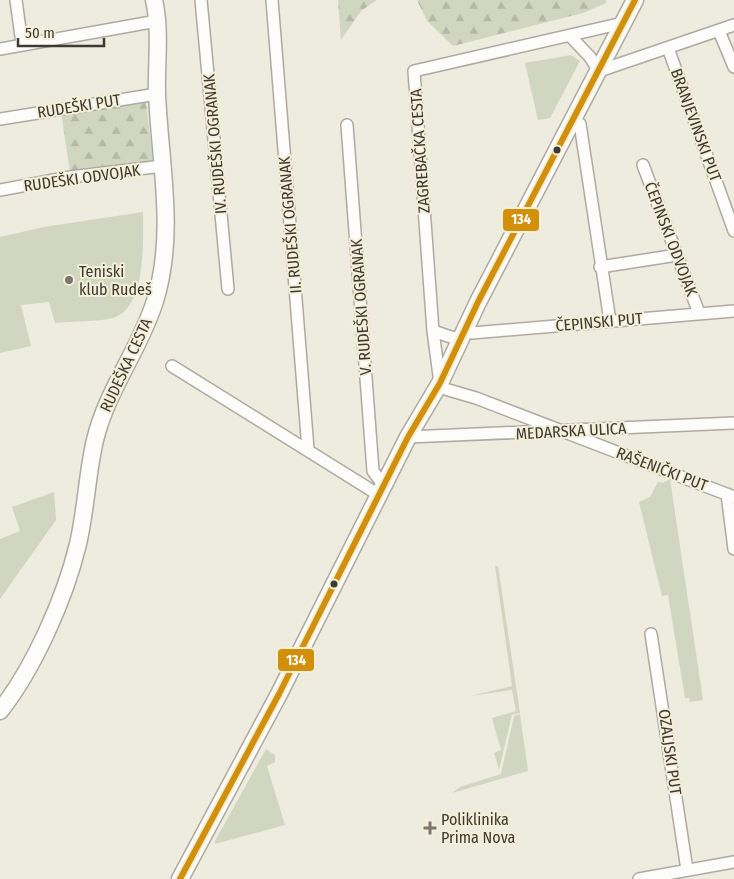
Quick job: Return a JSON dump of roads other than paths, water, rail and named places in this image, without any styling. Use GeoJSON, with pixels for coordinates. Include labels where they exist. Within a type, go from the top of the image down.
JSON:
{"type":"FeatureCollection","features":[{"type":"Feature","properties":{"kind":"street"},"geometry":{"type":"LineString","coordinates":[[16,0],[22,44]]}},
{"type":"Feature","properties":{"kind":"street","name":"RUDEŠKA CESTA"},"geometry":{"type":"LineString","coordinates":[[0,712],[26,672],[60,598],[78,545],[95,441],[104,411],[154,302],[163,270],[167,243],[157,94],[157,21],[154,0]]}},
{"type":"Feature","properties":{"kind":"street","name":"IV. RUDEŠKI OGRANAK"},"geometry":{"type":"LineString","coordinates":[[201,0],[228,289]]}},
{"type":"Feature","properties":{"kind":"street","name":"II. RUDEŠKI OGRANAK"},"geometry":{"type":"LineString","coordinates":[[272,0],[308,450]]}},
{"type":"Feature","properties":{"kind":"street"},"geometry":{"type":"LineString","coordinates":[[180,879],[267,717],[408,437],[440,383],[462,335],[557,148],[635,0]]}},
{"type":"Feature","properties":{"kind":"street"},"geometry":{"type":"LineString","coordinates":[[0,48],[157,21]]}},
{"type":"Feature","properties":{"kind":"street","name":"ZAGREBAČKA CESTA"},"geometry":{"type":"LineString","coordinates":[[440,383],[433,331],[414,71],[623,23]]}},
{"type":"Feature","properties":{"kind":"street"},"geometry":{"type":"LineString","coordinates":[[599,71],[734,25]]}},
{"type":"Feature","properties":{"kind":"street"},"geometry":{"type":"LineString","coordinates":[[719,31],[734,67]]}},
{"type":"Feature","properties":{"kind":"street"},"geometry":{"type":"LineString","coordinates":[[571,36],[590,57],[599,71]]}},
{"type":"Feature","properties":{"kind":"street","name":"BRANJEVINSKI PUT"},"geometry":{"type":"LineString","coordinates":[[668,48],[734,231]]}},
{"type":"Feature","properties":{"kind":"street","name":"RUDEŠKI PUT"},"geometry":{"type":"LineString","coordinates":[[0,118],[157,94]]}},
{"type":"Feature","properties":{"kind":"street"},"geometry":{"type":"LineString","coordinates":[[580,124],[600,267],[610,321]]}},
{"type":"Feature","properties":{"kind":"street","name":"V. RUDEŠKI OGRANAK"},"geometry":{"type":"LineString","coordinates":[[347,125],[373,471],[382,490]]}},
{"type":"Feature","properties":{"kind":"street","name":"ČEPINSKI ODVOJAK"},"geometry":{"type":"LineString","coordinates":[[643,165],[699,313]]}},
{"type":"Feature","properties":{"kind":"street","name":"RUDEŠKI ODVOJAK"},"geometry":{"type":"LineString","coordinates":[[0,190],[70,177],[163,166]]}},
{"type":"Feature","properties":{"kind":"street"},"geometry":{"type":"LineString","coordinates":[[600,267],[677,255]]}},
{"type":"Feature","properties":{"kind":"street","name":"ČEPINSKI PUT"},"geometry":{"type":"LineString","coordinates":[[462,335],[734,311]]}},
{"type":"Feature","properties":{"kind":"street"},"geometry":{"type":"LineString","coordinates":[[433,331],[462,335]]}},
{"type":"Feature","properties":{"kind":"street"},"geometry":{"type":"LineString","coordinates":[[172,366],[308,450],[382,490]]}},
{"type":"Feature","properties":{"kind":"street","name":"RAŠENIČKI PUT"},"geometry":{"type":"LineString","coordinates":[[440,383],[444,389],[476,398],[730,495]]}},
{"type":"Feature","properties":{"kind":"street","name":"MEDARSKA ULICA"},"geometry":{"type":"LineString","coordinates":[[408,437],[561,432],[734,423]]}},
{"type":"Feature","properties":{"kind":"street"},"geometry":{"type":"LineString","coordinates":[[730,495],[734,549]]}},
{"type":"Feature","properties":{"kind":"street","name":"OZALJSKI PUT"},"geometry":{"type":"LineString","coordinates":[[651,634],[687,870]]}},
{"type":"Feature","properties":{"kind":"street"},"geometry":{"type":"LineString","coordinates":[[639,879],[734,862]]}},
{"type":"Feature","properties":{"kind":"place","name":"Teniski klub Rudeš"},"geometry":{"type":"Point","coordinates":[69,280]}},
{"type":"Feature","properties":{"kind":"place","name":"Poliklinika Prima Nova"},"geometry":{"type":"Point","coordinates":[430,828]}}]}
